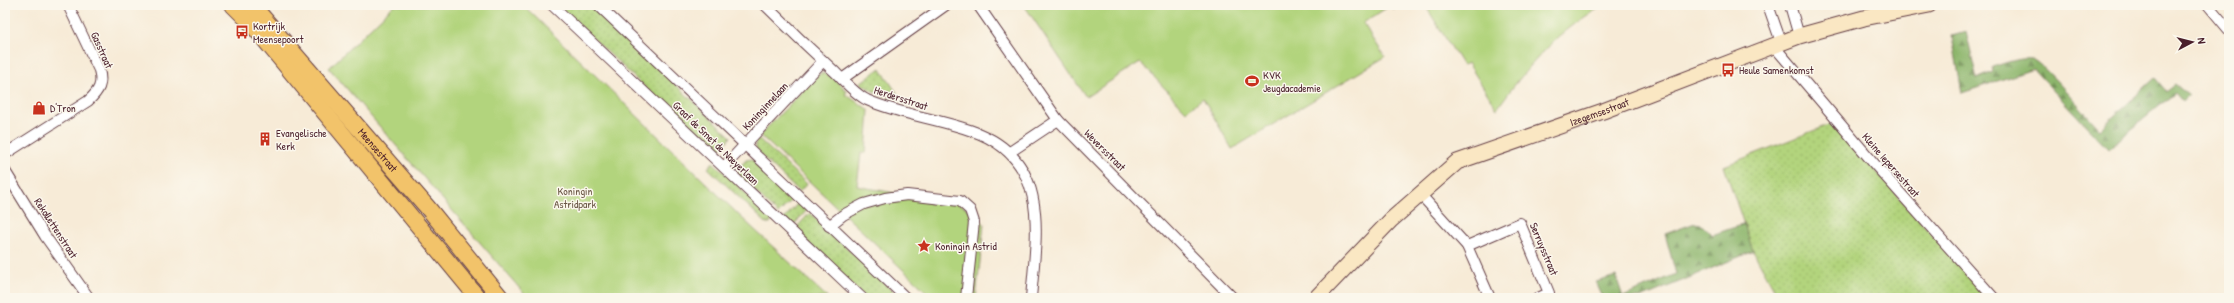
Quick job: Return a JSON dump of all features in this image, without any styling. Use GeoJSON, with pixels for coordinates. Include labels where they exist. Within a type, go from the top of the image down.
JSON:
{"type":"FeatureCollection","features":[{"type":"Feature","properties":{"kind":"main road","name":"Meensestraat"},"geometry":{"type":"LineString","coordinates":[[233,5],[256,28],[478,298]]}},
{"type":"Feature","properties":{"kind":"main road","name":"Meensestraat"},"geometry":{"type":"LineString","coordinates":[[252,5],[428,208],[501,298]]}},
{"type":"Feature","properties":{"kind":"street","name":"Gasstraat"},"geometry":{"type":"LineString","coordinates":[[5,154],[88,101],[97,92],[102,81],[99,70],[68,5]]}},
{"type":"Feature","properties":{"kind":"street","name":"Graaf de Smet de Naeyerlaan"},"geometry":{"type":"LineString","coordinates":[[552,5],[862,298]]}},
{"type":"Feature","properties":{"kind":"street","name":"Graaf de Smet de Naeyerlaan"},"geometry":{"type":"LineString","coordinates":[[598,5],[906,298]]}},
{"type":"Feature","properties":{"kind":"street","name":"Herdersstraat"},"geometry":{"type":"LineString","coordinates":[[765,5],[842,79],[866,99],[890,109],[980,134],[1010,152],[1023,169],[1036,204],[1037,226],[1031,298]]}},
{"type":"Feature","properties":{"kind":"street"},"geometry":{"type":"LineString","coordinates":[[842,79],[946,5]]}},
{"type":"Feature","properties":{"kind":"street","name":"Weversstraat"},"geometry":{"type":"LineString","coordinates":[[978,5],[1058,120],[1233,298]]}},
{"type":"Feature","properties":{"kind":"street","name":"Kleine Iepersestraat"},"geometry":{"type":"LineString","coordinates":[[1768,5],[1779,52],[1872,161],[1994,298]]}},
{"type":"Feature","properties":{"kind":"street"},"geometry":{"type":"LineString","coordinates":[[1790,5],[1799,36]]}},
{"type":"Feature","properties":{"kind":"street","name":"Izegemsestraat"},"geometry":{"type":"LineString","coordinates":[[1316,298],[1391,220],[1457,162],[1603,111],[1799,36],[1864,18],[1929,5]]}},
{"type":"Feature","properties":{"kind":"street"},"geometry":{"type":"LineString","coordinates":[[2208,5],[2229,30]]}},
{"type":"Feature","properties":{"kind":"street","name":"Koninginnelaan"},"geometry":{"type":"LineString","coordinates":[[724,167],[823,61]]}},
{"type":"Feature","properties":{"kind":"street"},"geometry":{"type":"LineString","coordinates":[[1010,152],[1058,120]]}},
{"type":"Feature","properties":{"kind":"street"},"geometry":{"type":"LineString","coordinates":[[5,158],[7,165],[5,170]]}},
{"type":"Feature","properties":{"kind":"street","name":"Rekollettenstraat"},"geometry":{"type":"LineString","coordinates":[[5,170],[45,236],[89,298]]}},
{"type":"Feature","properties":{"kind":"street"},"geometry":{"type":"LineString","coordinates":[[1420,194],[1468,246],[1490,298]]}},
{"type":"Feature","properties":{"kind":"street"},"geometry":{"type":"LineString","coordinates":[[829,226],[843,215],[864,204],[890,197],[910,196],[960,201],[970,210],[974,222],[966,298]]}},
{"type":"Feature","properties":{"kind":"street","name":"Serruysstraat"},"geometry":{"type":"LineString","coordinates":[[1468,246],[1520,223],[1550,296],[1538,298]]}},
{"type":"Feature","properties":{"kind":"green space","name":"Koningin Astridpark"},"geometry":{"type":"Polygon","coordinates":[[[394,5],[523,5],[742,218],[828,298],[528,298],[329,68],[394,5]]]}},
{"type":"Feature","properties":{"kind":"green space"},"geometry":{"type":"Polygon","coordinates":[[[558,5],[591,5],[731,137],[715,154],[558,5]]]}},
{"type":"Feature","properties":{"kind":"green space","name":"KVK Jeugdacademie"},"geometry":{"type":"Polygon","coordinates":[[[1024,5],[1391,5],[1363,23],[1385,57],[1232,149],[1203,98],[1186,111],[1140,62],[1086,97],[1024,5]]]}},
{"type":"Feature","properties":{"kind":"green space"},"geometry":{"type":"Polygon","coordinates":[[[1391,5],[1399,5],[1393,9],[1391,5]]]}},
{"type":"Feature","properties":{"kind":"green space"},"geometry":{"type":"Polygon","coordinates":[[[1425,5],[1605,5],[1589,14],[1558,37],[1519,79],[1497,109],[1468,63],[1463,66],[1425,5]]]}},
{"type":"Feature","properties":{"kind":"green space"},"geometry":{"type":"Polygon","coordinates":[[[1966,32],[1977,79],[1993,72],[1992,67],[2017,60],[2031,59],[2037,62],[2055,79],[2100,129],[2155,78],[2166,91],[2175,84],[2189,96],[2183,102],[2175,93],[2108,149],[2033,69],[1962,93],[1952,36],[1966,32]]]}},
{"type":"Feature","properties":{"kind":"green space"},"geometry":{"type":"Polygon","coordinates":[[[880,68],[897,93],[894,99],[873,91],[860,83],[880,68]]]}},
{"type":"Feature","properties":{"kind":"green space"},"geometry":{"type":"Polygon","coordinates":[[[822,73],[831,76],[847,91],[845,94],[869,110],[866,153],[861,153],[857,186],[916,197],[953,201],[976,213],[984,224],[976,298],[933,298],[760,135],[818,75],[822,73]]]}},
{"type":"Feature","properties":{"kind":"green space"},"geometry":{"type":"Polygon","coordinates":[[[1833,123],[1989,298],[1779,298],[1753,251],[1724,166],[1833,123]]]}},
{"type":"Feature","properties":{"kind":"green space"},"geometry":{"type":"Polygon","coordinates":[[[758,138],[807,184],[799,192],[757,152],[755,144],[758,138]]]}},
{"type":"Feature","properties":{"kind":"green space"},"geometry":{"type":"Polygon","coordinates":[[[752,159],[794,198],[778,214],[738,175],[739,168],[746,160],[752,159]]]}},
{"type":"Feature","properties":{"kind":"green space"},"geometry":{"type":"Polygon","coordinates":[[[713,162],[773,220],[770,223],[766,223],[708,168],[713,162]]]}},
{"type":"Feature","properties":{"kind":"green space"},"geometry":{"type":"Polygon","coordinates":[[[799,202],[807,210],[792,227],[784,219],[799,202]]]}},
{"type":"Feature","properties":{"kind":"green space"},"geometry":{"type":"Polygon","coordinates":[[[810,213],[900,298],[866,298],[794,230],[810,213]]]}},
{"type":"Feature","properties":{"kind":"green space"},"geometry":{"type":"Polygon","coordinates":[[[1695,223],[1701,224],[1712,235],[1744,224],[1753,251],[1641,298],[1603,298],[1596,282],[1616,276],[1623,297],[1676,274],[1665,234],[1695,223]]]}},
{"type":"Feature","properties":{"kind":"place","name":"Kortrijk Meensepoort"},"geometry":{"type":"Point","coordinates":[242,32]}},
{"type":"Feature","properties":{"kind":"place","name":"Heule Samenkomst"},"geometry":{"type":"Point","coordinates":[1728,70]}},
{"type":"Feature","properties":{"kind":"place","name":"KVK Jeugdacademie"},"geometry":{"type":"Point","coordinates":[1252,81]}},
{"type":"Feature","properties":{"kind":"place","name":"D'Tron"},"geometry":{"type":"Point","coordinates":[39,108]}},
{"type":"Feature","properties":{"kind":"place","name":"Evangelische Kerk"},"geometry":{"type":"Point","coordinates":[265,139]}},
{"type":"Feature","properties":{"kind":"place","name":"Koningin Astrid"},"geometry":{"type":"Point","coordinates":[924,246]}}]}
